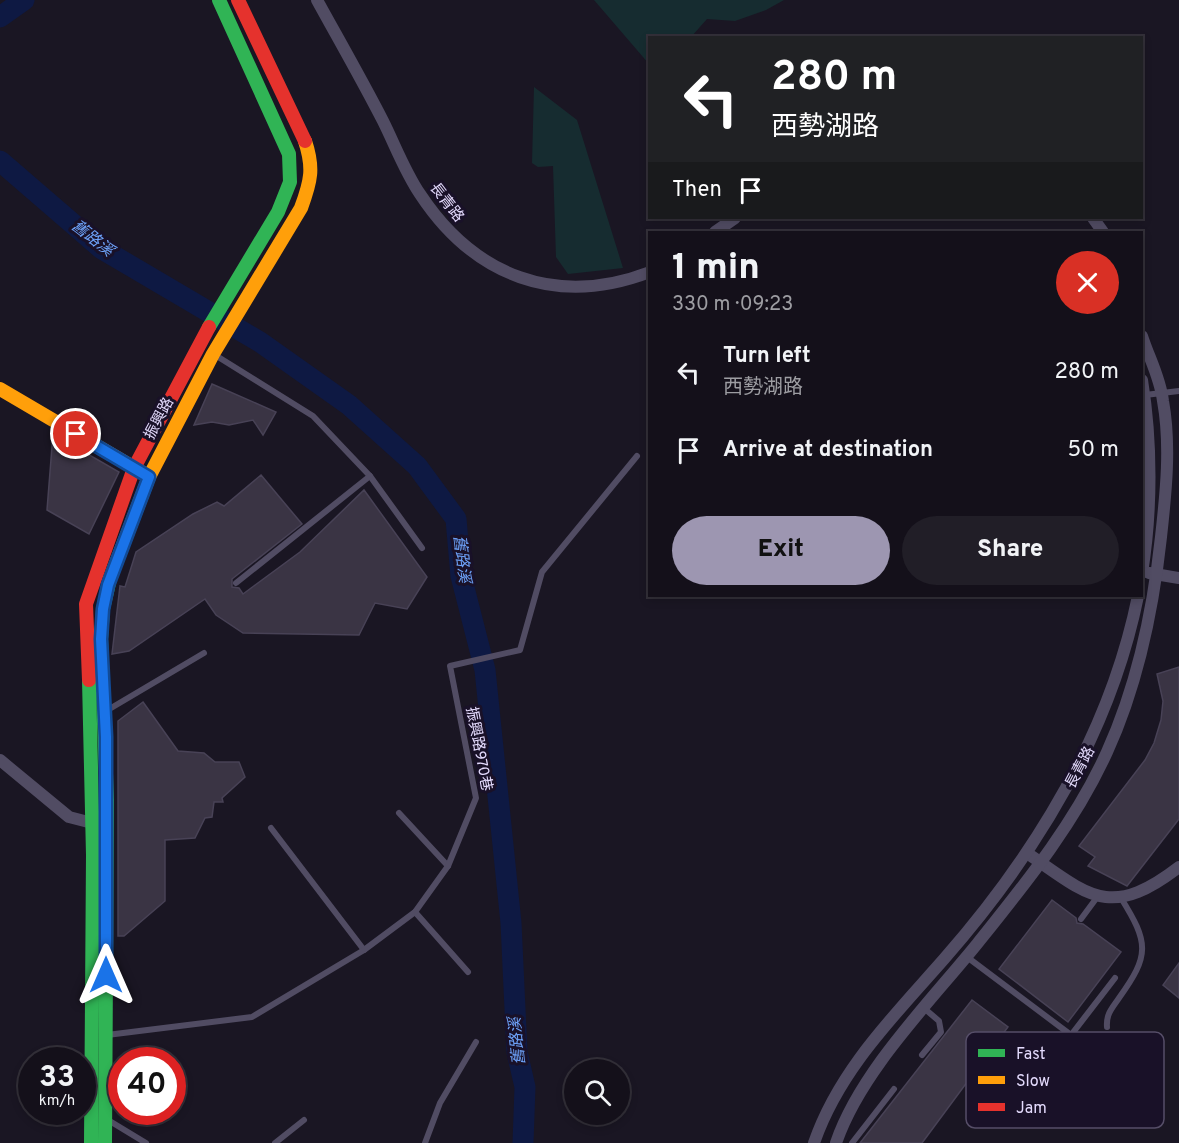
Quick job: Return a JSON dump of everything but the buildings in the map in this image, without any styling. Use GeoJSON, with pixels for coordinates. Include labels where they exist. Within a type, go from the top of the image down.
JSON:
{"type":"FeatureCollection","features":[{"type":"Feature","properties":{"kind":"street","name":"振興路"},"geometry":{"type":"LineString","coordinates":[[105,1143],[106,1035],[100,825],[90,714],[86,604],[134,468],[198,345],[286,195],[291,171],[289,154],[275,120],[219,0]]}},
{"type":"Feature","properties":{"kind":"street","name":"振興路"},"geometry":{"type":"LineString","coordinates":[[90,1143],[105,712],[101,639],[103,609],[108,585],[149,477],[213,354],[301,208],[309,187],[312,170],[303,136],[237,0]]}},
{"type":"Feature","properties":{"kind":"street","name":"長青路"},"geometry":{"type":"LineString","coordinates":[[317,0],[383,121],[419,193],[443,224],[470,252],[488,264],[525,278],[572,288],[610,285],[648,273]]}},
{"type":"Feature","properties":{"kind":"street"},"geometry":{"type":"LineString","coordinates":[[716,231],[734,219]]}},
{"type":"Feature","properties":{"kind":"street","name":"長青路"},"geometry":{"type":"LineString","coordinates":[[836,1143],[843,1121],[872,1075],[1041,862],[1074,812],[1107,752],[1137,669],[1149,621],[1157,573],[1167,471],[1167,431],[1161,392],[1156,368],[1143,340]]}},
{"type":"Feature","properties":{"kind":"street"},"geometry":{"type":"LineString","coordinates":[[0,388],[149,477]]}},
{"type":"Feature","properties":{"kind":"street"},"geometry":{"type":"LineString","coordinates":[[1143,388],[1148,484],[1146,546],[1143,566]]}},
{"type":"Feature","properties":{"kind":"street"},"geometry":{"type":"LineString","coordinates":[[1143,572],[1179,578]]}},
{"type":"Feature","properties":{"kind":"street","name":"長青路"},"geometry":{"type":"LineString","coordinates":[[814,1143],[821,1123],[856,1063],[879,1031],[976,919],[1027,853],[1067,789],[1090,743],[1124,655],[1138,597]]}},
{"type":"Feature","properties":{"kind":"street"},"geometry":{"type":"LineString","coordinates":[[0,760],[69,817],[100,825]]}},
{"type":"Feature","properties":{"kind":"street"},"geometry":{"type":"LineString","coordinates":[[1027,853],[1075,885],[1098,896],[1121,898],[1158,884],[1179,867]]}},
{"type":"Feature","properties":{"kind":"lane"},"geometry":{"type":"LineString","coordinates":[[198,345],[313,416],[370,476],[422,548]]}},
{"type":"Feature","properties":{"kind":"lane"},"geometry":{"type":"LineString","coordinates":[[1144,395],[1179,391]]}},
{"type":"Feature","properties":{"kind":"lane","name":"振興路970巷"},"geometry":{"type":"LineString","coordinates":[[92,1035],[252,1017],[364,950],[415,912],[448,867],[476,798],[450,666],[520,650],[542,573],[637,456]]}},
{"type":"Feature","properties":{"kind":"lane"},"geometry":{"type":"LineString","coordinates":[[236,583],[370,476]]}},
{"type":"Feature","properties":{"kind":"lane"},"geometry":{"type":"LineString","coordinates":[[90,714],[105,712],[204,653]]}},
{"type":"Feature","properties":{"kind":"lane"},"geometry":{"type":"LineString","coordinates":[[399,813],[448,867]]}},
{"type":"Feature","properties":{"kind":"lane"},"geometry":{"type":"LineString","coordinates":[[271,828],[364,950]]}},
{"type":"Feature","properties":{"kind":"lane"},"geometry":{"type":"LineString","coordinates":[[1081,919],[1098,896]]}},
{"type":"Feature","properties":{"kind":"lane"},"geometry":{"type":"LineString","coordinates":[[1107,1027],[1106,1016],[1137,973],[1144,951],[1138,926],[1121,898]]}},
{"type":"Feature","properties":{"kind":"lane"},"geometry":{"type":"LineString","coordinates":[[415,912],[468,972]]}},
{"type":"Feature","properties":{"kind":"lane"},"geometry":{"type":"LineString","coordinates":[[967,957],[1067,1032]]}},
{"type":"Feature","properties":{"kind":"lane"},"geometry":{"type":"LineString","coordinates":[[1073,1032],[1115,978]]}},
{"type":"Feature","properties":{"kind":"lane"},"geometry":{"type":"LineString","coordinates":[[922,1056],[941,1032],[939,1021],[925,1009]]}},
{"type":"Feature","properties":{"kind":"lane"},"geometry":{"type":"LineString","coordinates":[[425,1143],[440,1103],[476,1042]]}},
{"type":"Feature","properties":{"kind":"lane"},"geometry":{"type":"LineString","coordinates":[[856,1063],[872,1075]]}},
{"type":"Feature","properties":{"kind":"lane"},"geometry":{"type":"LineString","coordinates":[[852,1143],[894,1089]]}},
{"type":"Feature","properties":{"kind":"lane"},"geometry":{"type":"LineString","coordinates":[[107,1119],[146,1143]]}},
{"type":"Feature","properties":{"kind":"lane"},"geometry":{"type":"LineString","coordinates":[[275,1143],[304,1119]]}},
{"type":"Feature","properties":{"kind":"green space"},"geometry":{"type":"Polygon","coordinates":[[[594,0],[784,0],[766,10],[735,21],[707,19],[692,36],[648,36],[648,63],[594,0]]]}},
{"type":"Feature","properties":{"kind":"green space"},"geometry":{"type":"Polygon","coordinates":[[[534,87],[577,120],[623,268],[568,274],[556,257],[553,166],[538,167],[532,163],[534,87]]]}},
{"type":"Feature","properties":{"kind":"waterway","name":"舊路溪"},"geometry":{"type":"LineString","coordinates":[[0,17],[24,0]]}},
{"type":"Feature","properties":{"kind":"waterway","name":"舊路溪"},"geometry":{"type":"LineString","coordinates":[[0,161],[102,249],[260,342],[349,405],[417,466],[456,519],[461,576],[485,670],[511,923],[517,1052],[525,1087],[523,1143]]}},
{"type":"Feature","properties":{"kind":"traffic: fast"},"geometry":{"type":"LineString","coordinates":[[209,327],[278,212],[290,182],[289,154],[219,0]]}},
{"type":"Feature","properties":{"kind":"traffic: fast"},"geometry":{"type":"LineString","coordinates":[[105,1143],[107,800],[101,639],[103,609],[110,579]]}},
{"type":"Feature","properties":{"kind":"traffic: fast"},"geometry":{"type":"LineString","coordinates":[[89,680],[93,855],[91,1143]]}},
{"type":"Feature","properties":{"kind":"traffic: slow"},"geometry":{"type":"LineString","coordinates":[[110,579],[149,477],[213,354],[301,208],[310,174],[310,159],[305,141]]}},
{"type":"Feature","properties":{"kind":"traffic: slow"},"geometry":{"type":"LineString","coordinates":[[0,389],[143,473]]}},
{"type":"Feature","properties":{"kind":"traffic: jam"},"geometry":{"type":"LineString","coordinates":[[238,0],[305,141]]}},
{"type":"Feature","properties":{"kind":"traffic: jam"},"geometry":{"type":"LineString","coordinates":[[89,680],[86,604],[134,468],[209,327]]}},
{"type":"Feature","properties":{"kind":"route"},"geometry":{"type":"LineString","coordinates":[[76,434],[149,477],[108,585],[103,609],[101,639],[107,800],[106,975]]}}]}
